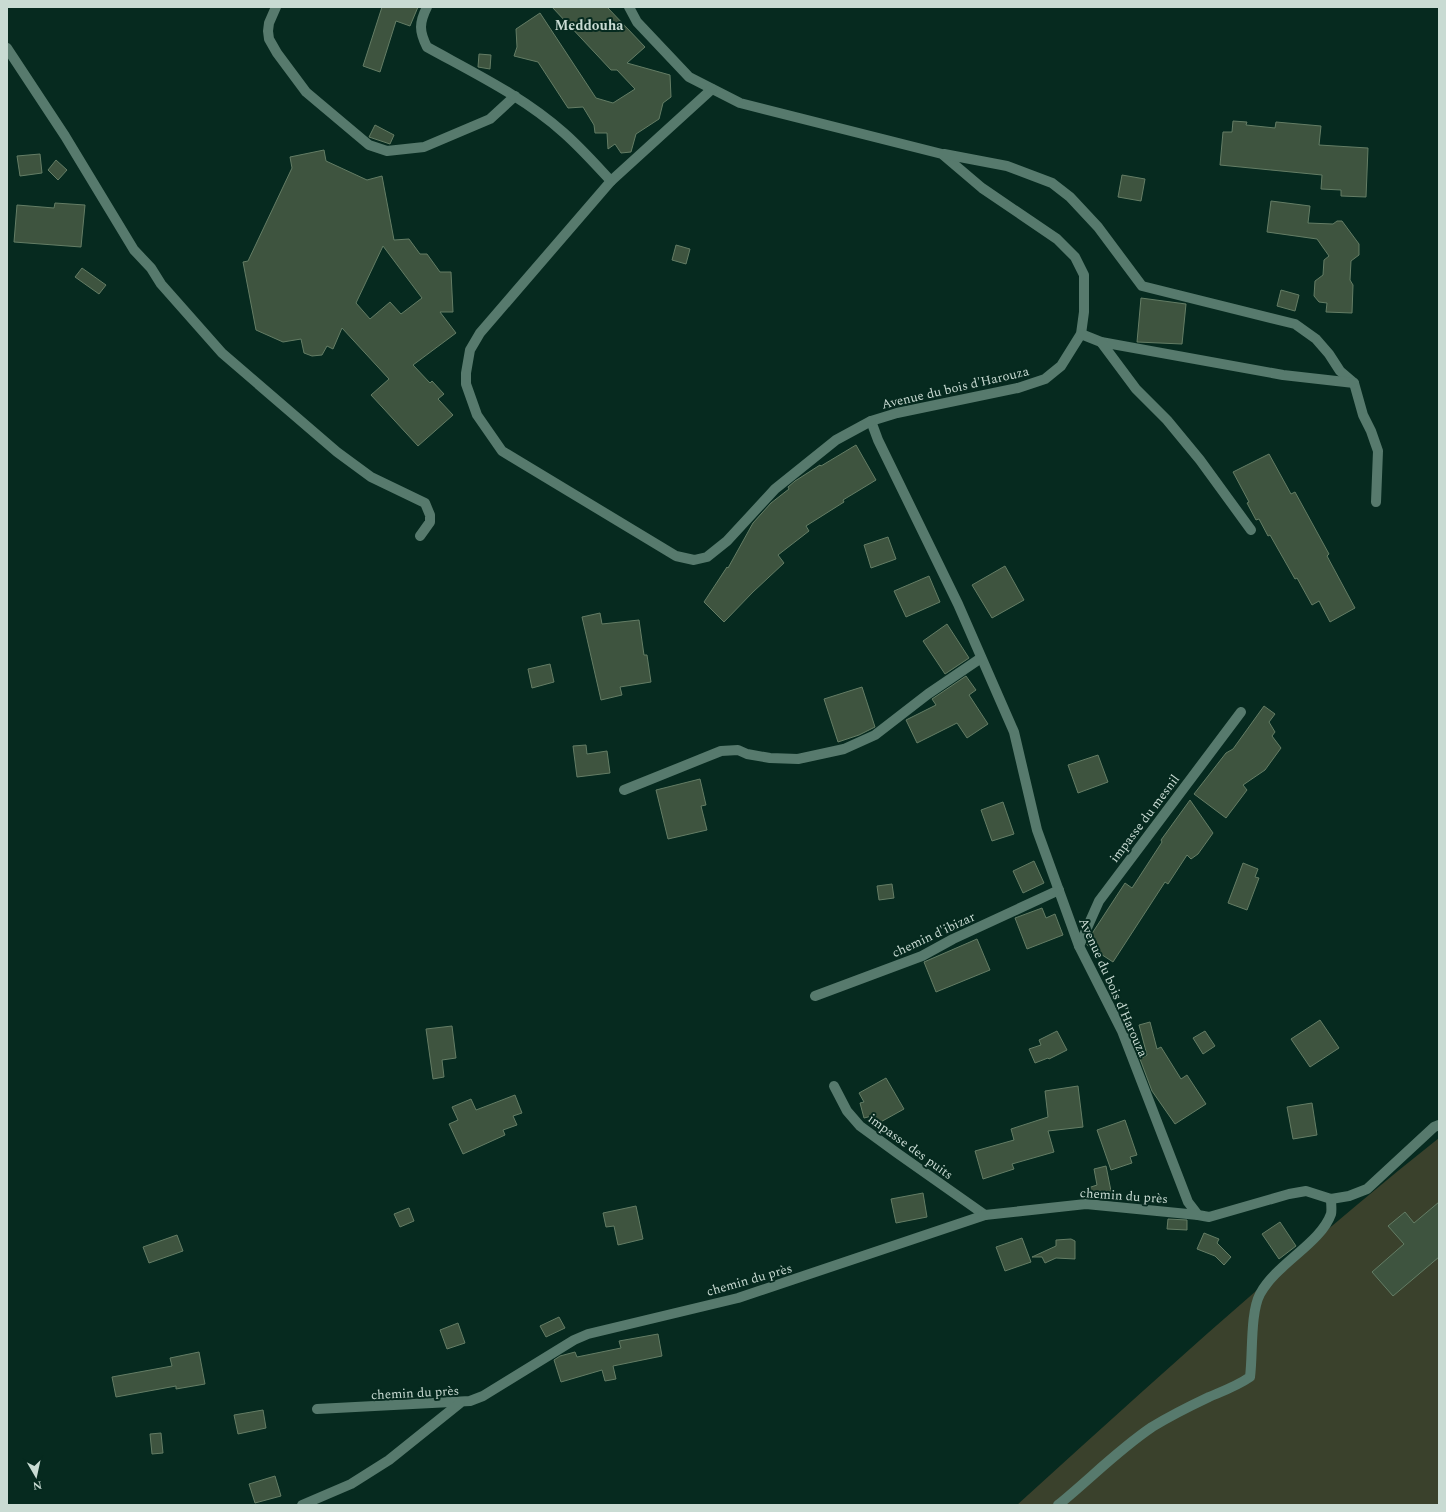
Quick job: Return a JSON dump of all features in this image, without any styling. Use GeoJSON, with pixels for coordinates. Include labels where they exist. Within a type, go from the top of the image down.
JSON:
{"type":"FeatureCollection","features":[{"type":"Feature","properties":{"kind":"street"},"geometry":{"type":"LineString","coordinates":[[276,7],[269,23],[268,31],[269,39],[276,53],[314,100],[369,145],[387,152],[424,147],[490,119],[515,96]]}},
{"type":"Feature","properties":{"kind":"street"},"geometry":{"type":"LineString","coordinates":[[427,7],[420,19],[422,36],[427,47],[515,96],[565,134],[612,181]]}},
{"type":"Feature","properties":{"kind":"street","name":"Avenue du bois d'Harouza"},"geometry":{"type":"LineString","coordinates":[[629,7],[637,22],[689,78],[740,103],[942,154],[982,188],[1058,239],[1075,257],[1084,275],[1084,312],[1081,334],[1061,366],[1045,379],[1018,388],[897,413],[871,421],[892,468],[958,604],[1014,732],[1037,830],[1079,946],[1122,1031],[1188,1202],[1198,1215]]}},
{"type":"Feature","properties":{"kind":"street"},"geometry":{"type":"LineString","coordinates":[[7,48],[65,136],[134,250],[151,268],[161,284],[222,352],[337,452],[371,477],[425,503],[430,515],[430,522],[420,536]]}},
{"type":"Feature","properties":{"kind":"street"},"geometry":{"type":"LineString","coordinates":[[712,89],[612,181],[480,333],[470,350],[466,373],[466,384],[477,415],[502,451],[676,556],[694,560],[707,557],[727,541],[775,489],[836,440],[871,421]]}},
{"type":"Feature","properties":{"kind":"street"},"geometry":{"type":"LineString","coordinates":[[942,154],[1008,166],[1052,183],[1070,197],[1098,227],[1142,286],[1296,324],[1316,339],[1329,354],[1340,371],[1354,383],[1363,415],[1372,431],[1378,451],[1376,502]]}},
{"type":"Feature","properties":{"kind":"street"},"geometry":{"type":"LineString","coordinates":[[1081,334],[1101,342],[1283,375],[1354,383]]}},
{"type":"Feature","properties":{"kind":"street"},"geometry":{"type":"LineString","coordinates":[[1101,342],[1136,389],[1167,420],[1200,460],[1251,530]]}},
{"type":"Feature","properties":{"kind":"street"},"geometry":{"type":"LineString","coordinates":[[624,790],[721,751],[738,750],[747,754],[770,758],[798,759],[844,749],[875,736],[928,694],[981,658]]}},
{"type":"Feature","properties":{"kind":"street","name":"impasse du mesnil"},"geometry":{"type":"LineString","coordinates":[[1079,946],[1099,901],[1241,712]]}},
{"type":"Feature","properties":{"kind":"street","name":"chemin d'ibizar"},"geometry":{"type":"LineString","coordinates":[[815,996],[922,956],[953,939],[1059,890]]}},
{"type":"Feature","properties":{"kind":"street","name":"impasse des puits"},"geometry":{"type":"LineString","coordinates":[[834,1086],[847,1111],[860,1126],[897,1154],[985,1214]]}},
{"type":"Feature","properties":{"kind":"street"},"geometry":{"type":"LineString","coordinates":[[1058,1505],[1087,1481],[1117,1452],[1153,1426],[1208,1398],[1240,1384],[1250,1376],[1253,1358],[1252,1329],[1259,1295],[1278,1270],[1322,1231],[1331,1214],[1331,1199],[1349,1196],[1367,1189],[1434,1127],[1439,1125]]}},
{"type":"Feature","properties":{"kind":"street","name":"chemin du près"},"geometry":{"type":"LineString","coordinates":[[317,1409],[460,1403],[483,1396],[574,1340],[588,1334],[738,1298],[985,1214],[1086,1204],[1209,1217],[1256,1202],[1306,1191],[1331,1199]]}},
{"type":"Feature","properties":{"kind":"street"},"geometry":{"type":"LineString","coordinates":[[302,1505],[351,1484],[389,1460],[460,1403]]}},
{"type":"Feature","properties":{"kind":"green space"},"geometry":{"type":"Polygon","coordinates":[[[1439,1138],[1439,1505],[1017,1505],[1278,1272],[1439,1138]]]}},
{"type":"Feature","properties":{"kind":"building"},"geometry":{"type":"Polygon","coordinates":[[[382,7],[418,7],[410,26],[396,21],[380,72],[363,66],[382,7]]]}},
{"type":"Feature","properties":{"kind":"building"},"geometry":{"type":"Polygon","coordinates":[[[552,7],[607,7],[645,47],[627,63],[670,75],[671,97],[663,103],[659,119],[636,134],[631,152],[621,153],[615,144],[608,149],[607,133],[595,133],[594,125],[583,107],[568,108],[538,62],[514,56],[517,47],[516,29],[540,13],[596,98],[613,103],[635,89],[617,70],[611,70],[552,7]]]}},
{"type":"Feature","properties":{"kind":"building"},"geometry":{"type":"Polygon","coordinates":[[[479,54],[491,55],[490,69],[478,67],[479,54]]]}},
{"type":"Feature","properties":{"kind":"building"},"geometry":{"type":"Polygon","coordinates":[[[1233,121],[1247,122],[1246,125],[1275,128],[1276,122],[1321,126],[1319,145],[1368,148],[1366,197],[1341,196],[1341,190],[1321,189],[1322,175],[1220,165],[1223,132],[1232,132],[1233,121]]]}},
{"type":"Feature","properties":{"kind":"building"},"geometry":{"type":"Polygon","coordinates":[[[375,125],[394,135],[390,144],[369,137],[375,125]]]}},
{"type":"Feature","properties":{"kind":"building"},"geometry":{"type":"Polygon","coordinates":[[[324,150],[326,161],[367,180],[382,176],[394,240],[409,239],[420,254],[427,254],[440,272],[451,272],[453,312],[440,312],[456,333],[413,365],[430,383],[432,381],[444,394],[438,399],[453,415],[418,446],[371,395],[389,379],[342,328],[333,349],[327,346],[322,355],[312,356],[304,353],[301,339],[283,342],[256,330],[243,262],[248,261],[292,168],[290,157],[324,150]],[[383,246],[356,303],[370,319],[390,302],[401,314],[422,298],[383,246]]]}},
{"type":"Feature","properties":{"kind":"building"},"geometry":{"type":"Polygon","coordinates":[[[40,154],[42,173],[20,176],[17,156],[40,154]]]}},
{"type":"Feature","properties":{"kind":"building"},"geometry":{"type":"Polygon","coordinates":[[[56,160],[67,170],[58,180],[48,170],[56,160]]]}},
{"type":"Feature","properties":{"kind":"building"},"geometry":{"type":"Polygon","coordinates":[[[1122,175],[1145,179],[1141,201],[1118,197],[1122,175]]]}},
{"type":"Feature","properties":{"kind":"building"},"geometry":{"type":"Polygon","coordinates":[[[1271,201],[1310,206],[1308,223],[1333,224],[1337,221],[1342,221],[1359,244],[1359,255],[1351,261],[1350,280],[1353,285],[1352,313],[1326,312],[1327,303],[1319,302],[1314,296],[1315,281],[1323,275],[1324,260],[1329,256],[1317,239],[1267,232],[1271,201]]]}},
{"type":"Feature","properties":{"kind":"building"},"geometry":{"type":"Polygon","coordinates":[[[55,203],[85,205],[81,247],[14,242],[17,205],[54,208],[55,203]]]}},
{"type":"Feature","properties":{"kind":"building"},"geometry":{"type":"Polygon","coordinates":[[[676,245],[690,249],[686,264],[672,260],[676,245]]]}},
{"type":"Feature","properties":{"kind":"building"},"geometry":{"type":"Polygon","coordinates":[[[82,268],[106,285],[99,294],[75,277],[82,268]]]}},
{"type":"Feature","properties":{"kind":"building"},"geometry":{"type":"Polygon","coordinates":[[[1281,290],[1299,295],[1295,311],[1277,306],[1281,290]]]}},
{"type":"Feature","properties":{"kind":"building"},"geometry":{"type":"Polygon","coordinates":[[[1141,298],[1186,304],[1182,344],[1137,342],[1141,298]]]}},
{"type":"Feature","properties":{"kind":"building"},"geometry":{"type":"Polygon","coordinates":[[[856,445],[876,480],[843,500],[844,502],[806,526],[809,531],[778,555],[784,563],[724,622],[704,602],[727,567],[728,568],[753,523],[771,503],[789,489],[788,487],[795,481],[856,445]]]}},
{"type":"Feature","properties":{"kind":"building"},"geometry":{"type":"Polygon","coordinates":[[[1269,454],[1291,494],[1295,492],[1329,554],[1327,556],[1355,608],[1330,622],[1319,601],[1312,605],[1297,578],[1295,579],[1270,535],[1268,536],[1259,519],[1256,520],[1247,503],[1249,502],[1233,472],[1269,454]]]}},
{"type":"Feature","properties":{"kind":"building"},"geometry":{"type":"Polygon","coordinates":[[[888,537],[896,559],[871,568],[864,545],[888,537]]]}},
{"type":"Feature","properties":{"kind":"building"},"geometry":{"type":"Polygon","coordinates":[[[1005,566],[1024,600],[992,618],[972,585],[1005,566]]]}},
{"type":"Feature","properties":{"kind":"building"},"geometry":{"type":"Polygon","coordinates":[[[929,576],[940,602],[906,617],[894,591],[929,576]]]}},
{"type":"Feature","properties":{"kind":"building"},"geometry":{"type":"Polygon","coordinates":[[[600,613],[602,624],[639,620],[644,655],[647,655],[651,682],[620,687],[622,695],[601,700],[582,617],[600,613]]]}},
{"type":"Feature","properties":{"kind":"building"},"geometry":{"type":"Polygon","coordinates":[[[947,624],[969,658],[945,674],[923,641],[947,624]]]}},
{"type":"Feature","properties":{"kind":"building"},"geometry":{"type":"Polygon","coordinates":[[[550,664],[554,682],[532,688],[528,669],[550,664]]]}},
{"type":"Feature","properties":{"kind":"building"},"geometry":{"type":"Polygon","coordinates":[[[966,676],[976,690],[969,695],[988,724],[967,738],[957,723],[917,743],[906,720],[936,705],[932,699],[966,676]]]}},
{"type":"Feature","properties":{"kind":"building"},"geometry":{"type":"Polygon","coordinates":[[[862,687],[875,727],[859,735],[838,742],[824,699],[862,687]]]}},
{"type":"Feature","properties":{"kind":"building"},"geometry":{"type":"Polygon","coordinates":[[[1264,706],[1275,714],[1269,722],[1275,732],[1272,736],[1281,748],[1265,770],[1243,785],[1247,790],[1226,818],[1194,794],[1226,753],[1233,749],[1264,706]]]}},
{"type":"Feature","properties":{"kind":"building"},"geometry":{"type":"Polygon","coordinates":[[[586,745],[587,754],[607,751],[610,773],[577,777],[573,746],[586,745]]]}},
{"type":"Feature","properties":{"kind":"building"},"geometry":{"type":"Polygon","coordinates":[[[1098,755],[1108,782],[1078,793],[1068,765],[1098,755]]]}},
{"type":"Feature","properties":{"kind":"building"},"geometry":{"type":"Polygon","coordinates":[[[700,779],[706,805],[701,806],[707,830],[668,839],[656,790],[700,779]]]}},
{"type":"Feature","properties":{"kind":"building"},"geometry":{"type":"Polygon","coordinates":[[[1190,800],[1213,833],[1198,854],[1191,859],[1187,855],[1168,884],[1165,882],[1113,962],[1087,945],[1091,935],[1125,883],[1132,888],[1162,842],[1161,840],[1190,800]]]}},
{"type":"Feature","properties":{"kind":"building"},"geometry":{"type":"Polygon","coordinates":[[[1003,802],[1014,834],[992,841],[981,810],[1003,802]]]}},
{"type":"Feature","properties":{"kind":"building"},"geometry":{"type":"Polygon","coordinates":[[[1034,861],[1044,883],[1023,893],[1013,871],[1034,861]]]}},
{"type":"Feature","properties":{"kind":"building"},"geometry":{"type":"Polygon","coordinates":[[[1243,863],[1258,869],[1255,877],[1259,878],[1247,910],[1228,903],[1243,863]]]}},
{"type":"Feature","properties":{"kind":"building"},"geometry":{"type":"Polygon","coordinates":[[[892,884],[894,898],[879,900],[877,886],[892,884]]]}},
{"type":"Feature","properties":{"kind":"building"},"geometry":{"type":"Polygon","coordinates":[[[1042,908],[1046,918],[1055,914],[1063,935],[1027,949],[1015,918],[1042,908]]]}},
{"type":"Feature","properties":{"kind":"building"},"geometry":{"type":"Polygon","coordinates":[[[977,939],[990,970],[936,992],[924,962],[977,939]]]}},
{"type":"Feature","properties":{"kind":"building"},"geometry":{"type":"Polygon","coordinates":[[[1320,1020],[1339,1048],[1310,1067],[1291,1039],[1320,1020]]]}},
{"type":"Feature","properties":{"kind":"building"},"geometry":{"type":"Polygon","coordinates":[[[1150,1022],[1157,1049],[1161,1047],[1181,1079],[1187,1075],[1206,1104],[1175,1124],[1152,1091],[1140,1059],[1147,1055],[1139,1025],[1150,1022]]]}},
{"type":"Feature","properties":{"kind":"building"},"geometry":{"type":"Polygon","coordinates":[[[452,1026],[456,1058],[442,1060],[444,1077],[433,1079],[426,1029],[452,1026]]]}},
{"type":"Feature","properties":{"kind":"building"},"geometry":{"type":"Polygon","coordinates":[[[1057,1031],[1067,1050],[1049,1059],[1048,1058],[1035,1063],[1029,1049],[1041,1045],[1039,1040],[1057,1031]]]}},
{"type":"Feature","properties":{"kind":"building"},"geometry":{"type":"Polygon","coordinates":[[[1205,1031],[1215,1046],[1203,1054],[1193,1038],[1205,1031]]]}},
{"type":"Feature","properties":{"kind":"building"},"geometry":{"type":"Polygon","coordinates":[[[886,1078],[904,1109],[877,1124],[872,1116],[864,1118],[860,1103],[864,1102],[859,1093],[886,1078]]]}},
{"type":"Feature","properties":{"kind":"building"},"geometry":{"type":"Polygon","coordinates":[[[1078,1086],[1083,1127],[1048,1131],[1054,1152],[1012,1164],[1014,1169],[983,1179],[975,1151],[1014,1140],[1011,1129],[1048,1117],[1045,1091],[1078,1086]]]}},
{"type":"Feature","properties":{"kind":"building"},"geometry":{"type":"Polygon","coordinates":[[[515,1095],[522,1113],[513,1116],[517,1125],[503,1130],[505,1135],[463,1154],[449,1124],[458,1120],[452,1107],[471,1099],[476,1110],[515,1095]]]}},
{"type":"Feature","properties":{"kind":"building"},"geometry":{"type":"Polygon","coordinates":[[[1312,1103],[1317,1135],[1293,1139],[1287,1107],[1312,1103]]]}},
{"type":"Feature","properties":{"kind":"building"},"geometry":{"type":"Polygon","coordinates":[[[1125,1120],[1137,1155],[1130,1157],[1132,1163],[1111,1170],[1097,1130],[1125,1120]]]}},
{"type":"Feature","properties":{"kind":"building"},"geometry":{"type":"Polygon","coordinates":[[[1106,1166],[1111,1191],[1102,1193],[1103,1197],[1090,1198],[1088,1188],[1097,1185],[1094,1169],[1106,1166]]]}},
{"type":"Feature","properties":{"kind":"building"},"geometry":{"type":"Polygon","coordinates":[[[923,1193],[927,1217],[896,1223],[891,1199],[923,1193]]]}},
{"type":"Feature","properties":{"kind":"building"},"geometry":{"type":"Polygon","coordinates":[[[1439,1202],[1439,1257],[1393,1296],[1372,1272],[1404,1244],[1388,1226],[1405,1212],[1414,1223],[1439,1202]]]}},
{"type":"Feature","properties":{"kind":"building"},"geometry":{"type":"Polygon","coordinates":[[[636,1206],[643,1239],[618,1245],[614,1226],[606,1227],[603,1213],[636,1206]]]}},
{"type":"Feature","properties":{"kind":"building"},"geometry":{"type":"Polygon","coordinates":[[[409,1208],[414,1221],[400,1227],[394,1214],[409,1208]]]}},
{"type":"Feature","properties":{"kind":"building"},"geometry":{"type":"Polygon","coordinates":[[[1168,1219],[1187,1220],[1187,1230],[1167,1229],[1168,1219]]]}},
{"type":"Feature","properties":{"kind":"building"},"geometry":{"type":"Polygon","coordinates":[[[1280,1222],[1296,1246],[1279,1259],[1262,1234],[1280,1222]]]}},
{"type":"Feature","properties":{"kind":"building"},"geometry":{"type":"Polygon","coordinates":[[[1204,1233],[1219,1239],[1217,1243],[1231,1257],[1224,1265],[1215,1256],[1197,1249],[1204,1233]]]}},
{"type":"Feature","properties":{"kind":"building"},"geometry":{"type":"Polygon","coordinates":[[[177,1235],[183,1251],[149,1263],[143,1247],[177,1235]]]}},
{"type":"Feature","properties":{"kind":"building"},"geometry":{"type":"Polygon","coordinates":[[[1022,1238],[1031,1262],[1005,1271],[996,1247],[1022,1238]]]}},
{"type":"Feature","properties":{"kind":"building"},"geometry":{"type":"Polygon","coordinates":[[[1071,1239],[1075,1241],[1075,1259],[1056,1258],[1045,1263],[1042,1257],[1032,1257],[1056,1246],[1056,1240],[1071,1239]]]}},
{"type":"Feature","properties":{"kind":"building"},"geometry":{"type":"Polygon","coordinates":[[[559,1317],[565,1328],[546,1337],[540,1326],[559,1317]]]}},
{"type":"Feature","properties":{"kind":"building"},"geometry":{"type":"Polygon","coordinates":[[[458,1323],[465,1343],[447,1349],[440,1330],[458,1323]]]}},
{"type":"Feature","properties":{"kind":"building"},"geometry":{"type":"Polygon","coordinates":[[[658,1334],[662,1356],[613,1366],[616,1379],[605,1381],[602,1370],[561,1382],[554,1360],[560,1356],[575,1352],[577,1357],[621,1348],[619,1341],[658,1334]]]}},
{"type":"Feature","properties":{"kind":"building"},"geometry":{"type":"Polygon","coordinates":[[[199,1352],[205,1384],[176,1389],[176,1386],[116,1397],[112,1377],[172,1366],[170,1358],[199,1352]]]}},
{"type":"Feature","properties":{"kind":"building"},"geometry":{"type":"Polygon","coordinates":[[[263,1410],[266,1428],[238,1434],[234,1415],[263,1410]]]}},
{"type":"Feature","properties":{"kind":"building"},"geometry":{"type":"Polygon","coordinates":[[[161,1433],[163,1453],[152,1454],[150,1434],[161,1433]]]}},
{"type":"Feature","properties":{"kind":"building"},"geometry":{"type":"Polygon","coordinates":[[[275,1476],[281,1496],[255,1503],[249,1484],[275,1476]]]}},
{"type":"Feature","properties":{"kind":"district","name":"Meddouha"},"geometry":{"type":"Point","coordinates":[589,25]}}]}
